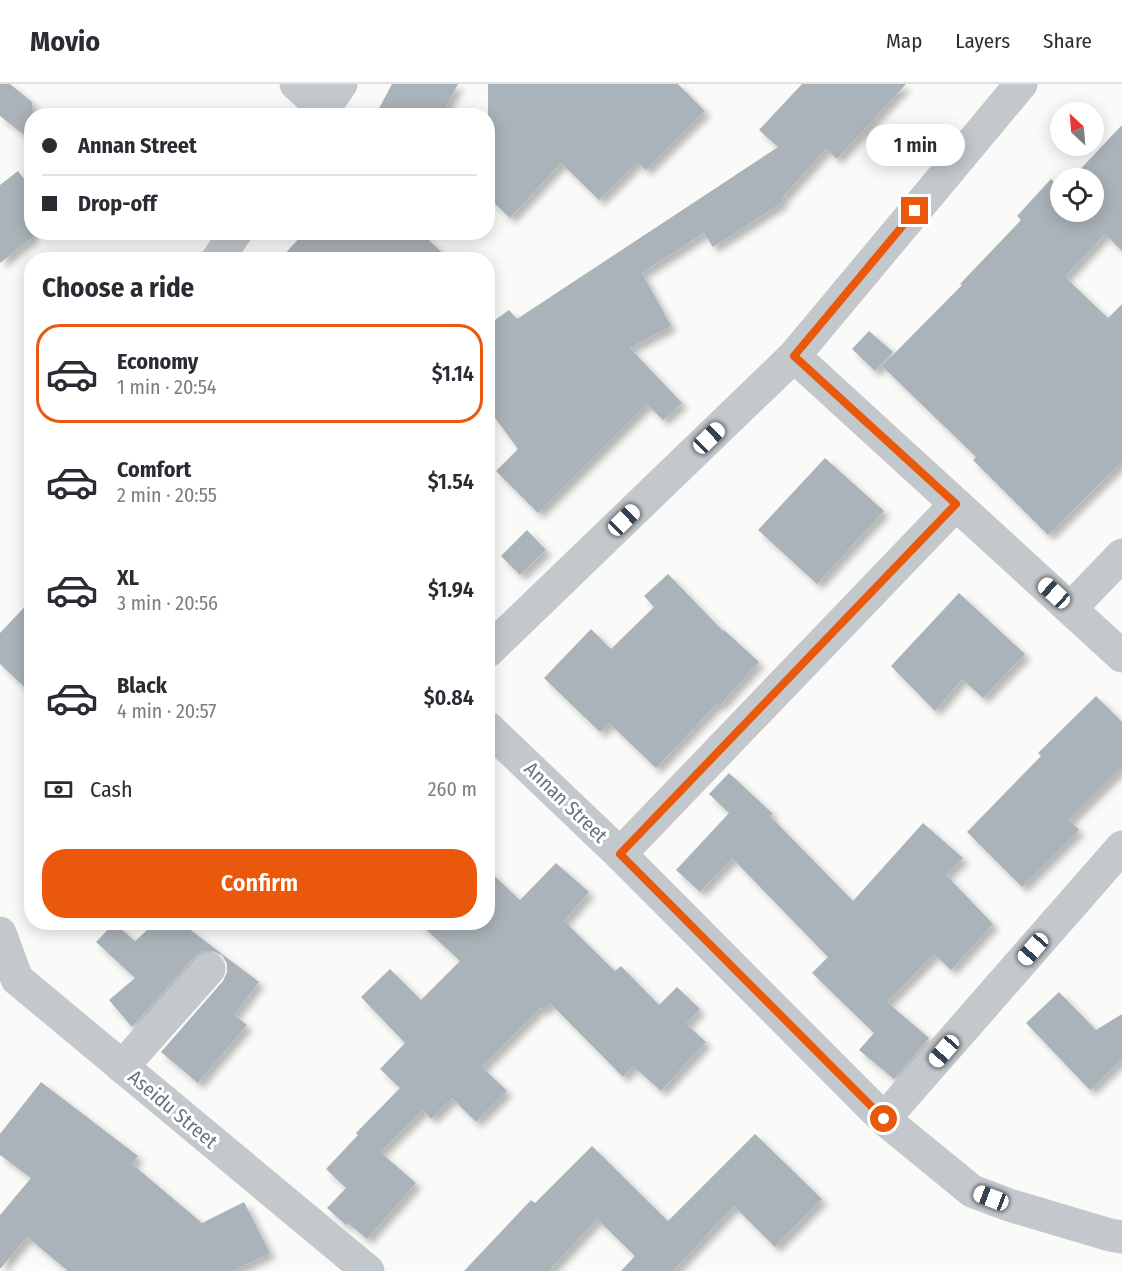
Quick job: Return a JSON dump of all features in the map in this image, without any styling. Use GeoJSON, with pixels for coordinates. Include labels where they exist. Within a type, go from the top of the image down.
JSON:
{"type":"FeatureCollection","features":[{"type":"Feature","properties":{"kind":"street"},"geometry":{"type":"LineString","coordinates":[[296,84],[328,103]]}},
{"type":"Feature","properties":{"kind":"street"},"geometry":{"type":"LineString","coordinates":[[495,644],[794,356],[1021,84]]}},
{"type":"Feature","properties":{"kind":"street"},"geometry":{"type":"LineString","coordinates":[[794,356],[1122,656]]}},
{"type":"Feature","properties":{"kind":"street"},"geometry":{"type":"LineString","coordinates":[[620,854],[956,504]]}},
{"type":"Feature","properties":{"kind":"street"},"geometry":{"type":"LineString","coordinates":[[1071,608],[1122,555]]}},
{"type":"Feature","properties":{"kind":"street","name":"Annan Street"},"geometry":{"type":"LineString","coordinates":[[495,735],[620,854],[884,1119],[972,1191],[1009,1205],[1122,1237]]}},
{"type":"Feature","properties":{"kind":"street"},"geometry":{"type":"LineString","coordinates":[[884,1119],[1122,847]]}},
{"type":"Feature","properties":{"kind":"street","name":"Aseidu Street"},"geometry":{"type":"LineString","coordinates":[[0,933],[8,990],[122,1067],[368,1271]]}},
{"type":"Feature","properties":{"kind":"street"},"geometry":{"type":"LineString","coordinates":[[122,1067],[209,969]]}},
{"type":"Feature","properties":{"kind":"building"},"geometry":{"type":"Polygon","coordinates":[[[0,84],[10,84],[32,102],[32,108],[24,108],[24,135],[0,116],[0,84]]]}},
{"type":"Feature","properties":{"kind":"building"},"geometry":{"type":"Polygon","coordinates":[[[392,84],[458,84],[445,108],[379,108],[392,84]]]}},
{"type":"Feature","properties":{"kind":"building"},"geometry":{"type":"Polygon","coordinates":[[[488,84],[678,84],[705,111],[646,170],[637,162],[599,200],[561,163],[510,218],[495,204],[495,108],[488,108],[488,84]]]}},
{"type":"Feature","properties":{"kind":"building"},"geometry":{"type":"Polygon","coordinates":[[[802,84],[906,84],[837,159],[826,149],[781,199],[783,202],[713,247],[704,233],[642,273],[671,326],[630,348],[682,403],[663,420],[647,404],[538,513],[496,471],[518,449],[495,418],[495,320],[509,310],[517,319],[778,147],[759,130],[802,84]]]}},
{"type":"Feature","properties":{"kind":"building"},"geometry":{"type":"Polygon","coordinates":[[[1122,125],[1122,251],[1105,234],[1065,277],[1108,318],[1122,304],[1122,462],[1048,535],[973,460],[976,457],[882,366],[962,285],[960,284],[1021,220],[1017,216],[1050,180],[1050,222],[1104,222],[1104,168],[1081,168],[1093,156],[1104,156],[1104,144],[1122,125]]]}},
{"type":"Feature","properties":{"kind":"building"},"geometry":{"type":"Polygon","coordinates":[[[18,171],[24,179],[24,240],[29,240],[0,263],[0,185],[18,171]]]}},
{"type":"Feature","properties":{"kind":"building"},"geometry":{"type":"Polygon","coordinates":[[[298,240],[429,240],[441,252],[286,252],[298,240]]]}},
{"type":"Feature","properties":{"kind":"building"},"geometry":{"type":"Polygon","coordinates":[[[869,331],[893,352],[875,371],[852,349],[869,331]]]}},
{"type":"Feature","properties":{"kind":"building"},"geometry":{"type":"Polygon","coordinates":[[[825,458],[884,511],[817,584],[758,530],[825,458]]]}},
{"type":"Feature","properties":{"kind":"building"},"geometry":{"type":"Polygon","coordinates":[[[527,530],[546,550],[520,575],[501,556],[527,530]]]}},
{"type":"Feature","properties":{"kind":"building"},"geometry":{"type":"Polygon","coordinates":[[[668,574],[723,631],[759,662],[720,705],[718,703],[656,768],[609,723],[600,732],[544,678],[591,629],[611,649],[654,607],[644,596],[668,574]]]}},
{"type":"Feature","properties":{"kind":"building"},"geometry":{"type":"Polygon","coordinates":[[[959,593],[1025,654],[983,698],[962,679],[935,711],[891,666],[959,593]]]}},
{"type":"Feature","properties":{"kind":"building"},"geometry":{"type":"Polygon","coordinates":[[[24,608],[24,686],[0,664],[0,633],[24,608]]]}},
{"type":"Feature","properties":{"kind":"building"},"geometry":{"type":"Polygon","coordinates":[[[1096,696],[1122,722],[1122,767],[1069,820],[1079,830],[1022,887],[967,832],[1041,756],[1038,753],[1096,696]]]}},
{"type":"Feature","properties":{"kind":"building"},"geometry":{"type":"Polygon","coordinates":[[[729,773],[773,814],[770,816],[853,901],[923,823],[963,858],[946,875],[993,924],[951,970],[934,954],[887,1002],[929,1038],[894,1079],[859,1050],[874,1033],[812,973],[828,957],[732,858],[700,892],[676,870],[729,813],[709,794],[729,773]]]}},
{"type":"Feature","properties":{"kind":"building"},"geometry":{"type":"Polygon","coordinates":[[[556,863],[589,892],[564,921],[615,971],[621,966],[659,1005],[677,987],[700,1009],[686,1024],[706,1042],[661,1091],[633,1066],[623,1077],[550,1003],[543,1010],[540,1008],[482,1067],[507,1091],[476,1122],[452,1098],[431,1119],[423,1110],[380,1152],[416,1183],[367,1239],[327,1208],[346,1188],[326,1169],[358,1135],[356,1133],[400,1088],[380,1069],[405,1043],[361,997],[390,969],[421,1000],[460,961],[427,930],[495,930],[495,877],[520,900],[556,863]]]}},
{"type":"Feature","properties":{"kind":"building"},"geometry":{"type":"Polygon","coordinates":[[[107,930],[122,930],[135,941],[147,930],[191,930],[259,982],[234,1015],[247,1025],[198,1083],[161,1052],[223,981],[227,972],[227,964],[222,955],[212,951],[203,951],[195,956],[132,1027],[109,1000],[135,978],[96,942],[107,930]]]}},
{"type":"Feature","properties":{"kind":"building"},"geometry":{"type":"Polygon","coordinates":[[[1059,992],[1096,1030],[1122,1014],[1122,1059],[1090,1090],[1026,1023],[1059,992]]]}},
{"type":"Feature","properties":{"kind":"building"},"geometry":{"type":"Polygon","coordinates":[[[41,1082],[138,1156],[132,1164],[202,1223],[244,1202],[270,1253],[233,1271],[68,1271],[27,1237],[0,1269],[0,1215],[31,1178],[0,1155],[0,1134],[41,1082]]]}},
{"type":"Feature","properties":{"kind":"building"},"geometry":{"type":"Polygon","coordinates":[[[755,1134],[822,1199],[775,1247],[734,1206],[673,1271],[621,1271],[635,1256],[597,1219],[549,1271],[464,1271],[531,1200],[535,1203],[592,1146],[668,1221],[755,1134]]]}},
{"type":"Feature","properties":{"kind":"route"},"geometry":{"type":"LineString","coordinates":[[884,1119],[620,854],[956,504],[794,356],[915,211]]}}]}
